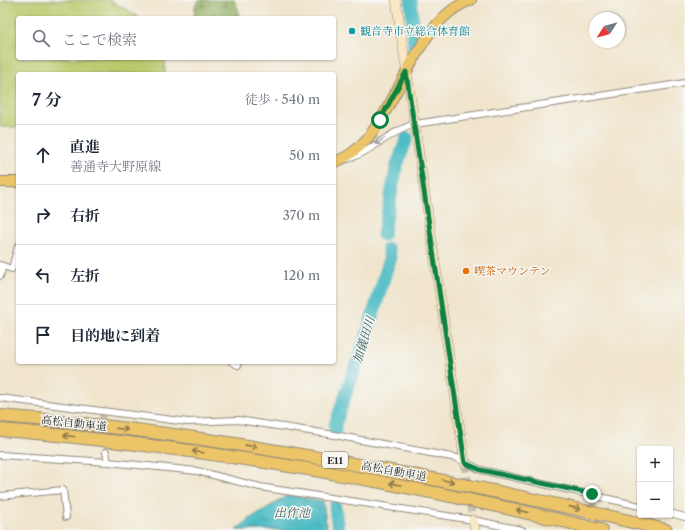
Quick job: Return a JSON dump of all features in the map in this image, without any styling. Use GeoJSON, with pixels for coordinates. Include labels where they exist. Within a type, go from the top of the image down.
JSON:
{"type":"FeatureCollection","features":[{"type":"Feature","properties":{"kind":"highway","name":"高松自動車道"},"geometry":{"type":"LineString","coordinates":[[0,416],[171,434],[258,447],[425,477],[574,507],[666,530]]}},
{"type":"Feature","properties":{"kind":"highway","name":"高松自動車道"},"geometry":{"type":"LineString","coordinates":[[0,430],[134,444],[255,460],[421,488],[601,530]]}},
{"type":"Feature","properties":{"kind":"main road"},"geometry":{"type":"LineString","coordinates":[[336,162],[355,150],[380,120],[406,72],[438,22],[452,10],[471,0]]}},
{"type":"Feature","properties":{"kind":"main road"},"geometry":{"type":"LineString","coordinates":[[0,182],[16,182]]}},
{"type":"Feature","properties":{"kind":"street"},"geometry":{"type":"LineString","coordinates":[[396,0],[465,463]]}},
{"type":"Feature","properties":{"kind":"street"},"geometry":{"type":"LineString","coordinates":[[336,162],[354,158],[403,127],[415,124],[685,82]]}},
{"type":"Feature","properties":{"kind":"street"},"geometry":{"type":"LineString","coordinates":[[0,276],[2,266],[12,269],[16,254]]}},
{"type":"Feature","properties":{"kind":"street"},"geometry":{"type":"LineString","coordinates":[[0,398],[188,422],[238,420],[329,434],[457,458],[481,470],[637,505]]}},
{"type":"Feature","properties":{"kind":"street"},"geometry":{"type":"LineString","coordinates":[[106,452],[108,462]]}},
{"type":"Feature","properties":{"kind":"street"},"geometry":{"type":"LineString","coordinates":[[0,455],[108,462],[197,471],[260,488],[473,520],[522,530]]}},
{"type":"Feature","properties":{"kind":"street"},"geometry":{"type":"LineString","coordinates":[[0,496],[63,490],[66,516]]}},
{"type":"Feature","properties":{"kind":"street"},"geometry":{"type":"LineString","coordinates":[[673,514],[685,517]]}},
{"type":"Feature","properties":{"kind":"street"},"geometry":{"type":"LineString","coordinates":[[473,520],[475,530]]}},
{"type":"Feature","properties":{"kind":"green space"},"geometry":{"type":"Polygon","coordinates":[[[5,0],[108,0],[136,16],[16,16],[16,60],[165,60],[165,72],[16,72],[16,127],[0,127],[0,4],[5,0]]]}},
{"type":"Feature","properties":{"kind":"green space"},"geometry":{"type":"Polygon","coordinates":[[[199,0],[234,0],[239,11],[239,16],[194,16],[195,6],[199,0]]]}},
{"type":"Feature","properties":{"kind":"water","name":"出作池"},"geometry":{"type":"Polygon","coordinates":[[[288,495],[323,501],[327,530],[236,530],[251,518],[288,495]]]}},
{"type":"Feature","properties":{"kind":"waterway","name":"加儀田川"},"geometry":{"type":"LineString","coordinates":[[411,0],[414,48]]}},
{"type":"Feature","properties":{"kind":"waterway","name":"加儀田川"},"geometry":{"type":"LineString","coordinates":[[383,235],[397,165],[407,138]]}},
{"type":"Feature","properties":{"kind":"waterway","name":"加儀田川"},"geometry":{"type":"LineString","coordinates":[[335,431],[335,425],[367,334],[390,258],[388,249]]}},
{"type":"Feature","properties":{"kind":"waterway","name":"加儀田川"},"geometry":{"type":"LineString","coordinates":[[335,507],[338,530]]}},
{"type":"Feature","properties":{"kind":"tunnel"},"geometry":{"type":"LineString","coordinates":[[102,414],[106,452]]}},
{"type":"Feature","properties":{"kind":"tunnel"},"geometry":{"type":"LineString","coordinates":[[465,463],[473,520]]}},
{"type":"Feature","properties":{"kind":"tunnel"},"geometry":{"type":"LineString","coordinates":[[592,494],[597,530]]}},
{"type":"Feature","properties":{"kind":"place","name":"観音寺市立総合体育館"},"geometry":{"type":"Point","coordinates":[352,31]}},
{"type":"Feature","properties":{"kind":"place","name":"喫茶マウンテン"},"geometry":{"type":"Point","coordinates":[466,271]}},
{"type":"Feature","properties":{"kind":"route"},"geometry":{"type":"LineString","coordinates":[[380,120],[406,72],[465,463],[481,470],[592,494]]}}]}
